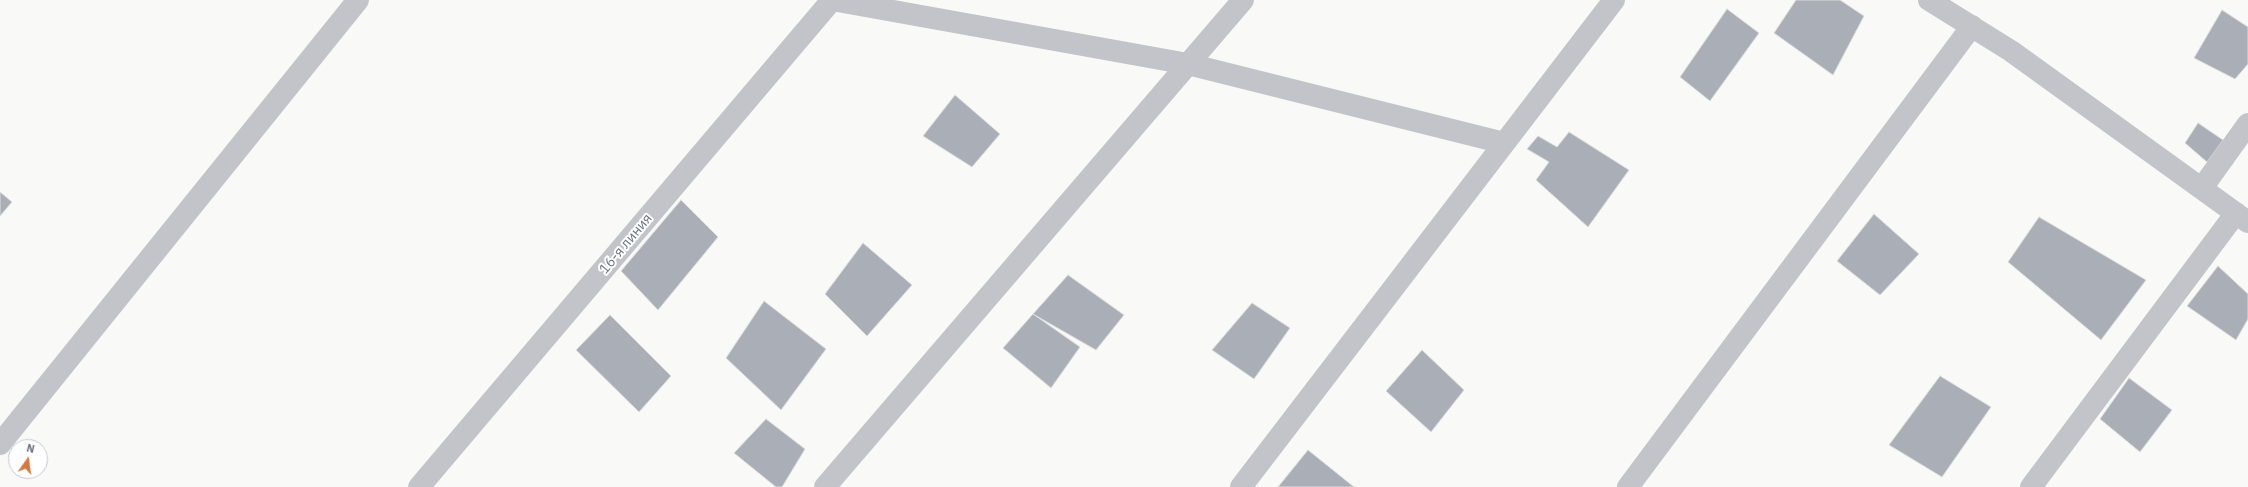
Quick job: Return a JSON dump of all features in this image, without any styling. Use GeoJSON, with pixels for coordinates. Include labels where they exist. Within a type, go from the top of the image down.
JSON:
{"type":"FeatureCollection","features":[{"type":"Feature","properties":{"kind":"street"},"geometry":{"type":"LineString","coordinates":[[0,444],[358,0]]}},
{"type":"Feature","properties":{"kind":"street"},"geometry":{"type":"LineString","coordinates":[[832,0],[1188,64],[1504,143]]}},
{"type":"Feature","properties":{"kind":"street","name":"16-я линия"},"geometry":{"type":"LineString","coordinates":[[420,487],[832,0]]}},
{"type":"Feature","properties":{"kind":"street"},"geometry":{"type":"LineString","coordinates":[[825,487],[1243,0]]}},
{"type":"Feature","properties":{"kind":"street"},"geometry":{"type":"LineString","coordinates":[[1241,487],[1614,0]]}},
{"type":"Feature","properties":{"kind":"street"},"geometry":{"type":"LineString","coordinates":[[1929,0],[2011,50],[2242,218],[2031,487]]}},
{"type":"Feature","properties":{"kind":"street"},"geometry":{"type":"LineString","coordinates":[[1628,487],[1972,26]]}},
{"type":"Feature","properties":{"kind":"street"},"geometry":{"type":"LineString","coordinates":[[2202,188],[2248,124]]}},
{"type":"Feature","properties":{"kind":"building"},"geometry":{"type":"Polygon","coordinates":[[[1796,0],[1840,0],[1864,16],[1833,75],[1774,33],[1796,0]]]}},
{"type":"Feature","properties":{"kind":"building"},"geometry":{"type":"Polygon","coordinates":[[[1727,9],[1759,33],[1710,101],[1680,77],[1727,9]]]}},
{"type":"Feature","properties":{"kind":"building"},"geometry":{"type":"Polygon","coordinates":[[[2222,10],[2248,27],[2248,64],[2235,79],[2194,58],[2222,10]]]}},
{"type":"Feature","properties":{"kind":"building"},"geometry":{"type":"Polygon","coordinates":[[[955,95],[1000,134],[972,167],[923,136],[955,95]]]}},
{"type":"Feature","properties":{"kind":"building"},"geometry":{"type":"Polygon","coordinates":[[[2198,123],[2223,140],[2207,162],[2185,143],[2198,123]]]}},
{"type":"Feature","properties":{"kind":"building"},"geometry":{"type":"Polygon","coordinates":[[[1569,132],[1629,170],[1588,227],[1536,180],[1549,162],[1527,149],[1538,136],[1557,147],[1569,132]]]}},
{"type":"Feature","properties":{"kind":"building"},"geometry":{"type":"Polygon","coordinates":[[[0,192],[12,202],[0,216],[0,192]]]}},
{"type":"Feature","properties":{"kind":"building"},"geometry":{"type":"Polygon","coordinates":[[[681,200],[718,237],[658,310],[621,271],[681,200]]]}},
{"type":"Feature","properties":{"kind":"building"},"geometry":{"type":"Polygon","coordinates":[[[1874,214],[1919,254],[1880,295],[1837,261],[1874,214]]]}},
{"type":"Feature","properties":{"kind":"building"},"geometry":{"type":"Polygon","coordinates":[[[2039,217],[2146,280],[2101,340],[2008,262],[2039,217]]]}},
{"type":"Feature","properties":{"kind":"building"},"geometry":{"type":"Polygon","coordinates":[[[863,243],[912,285],[867,336],[825,294],[863,243]]]}},
{"type":"Feature","properties":{"kind":"building"},"geometry":{"type":"Polygon","coordinates":[[[2218,266],[2248,294],[2248,319],[2236,340],[2187,306],[2218,266]]]}},
{"type":"Feature","properties":{"kind":"building"},"geometry":{"type":"Polygon","coordinates":[[[1068,275],[1124,315],[1096,350],[1033,314],[1068,275]]]}},
{"type":"Feature","properties":{"kind":"building"},"geometry":{"type":"Polygon","coordinates":[[[764,301],[826,349],[781,410],[726,358],[764,301]]]}},
{"type":"Feature","properties":{"kind":"building"},"geometry":{"type":"Polygon","coordinates":[[[1252,303],[1290,328],[1254,379],[1212,350],[1252,303]]]}},
{"type":"Feature","properties":{"kind":"building"},"geometry":{"type":"Polygon","coordinates":[[[1033,314],[1080,347],[1051,388],[1003,348],[1033,314]]]}},
{"type":"Feature","properties":{"kind":"building"},"geometry":{"type":"Polygon","coordinates":[[[610,315],[671,376],[639,412],[576,350],[610,315]]]}},
{"type":"Feature","properties":{"kind":"building"},"geometry":{"type":"Polygon","coordinates":[[[1422,350],[1464,390],[1431,432],[1386,391],[1422,350]]]}},
{"type":"Feature","properties":{"kind":"building"},"geometry":{"type":"Polygon","coordinates":[[[1940,376],[1991,407],[1942,477],[1889,445],[1940,376]]]}},
{"type":"Feature","properties":{"kind":"building"},"geometry":{"type":"Polygon","coordinates":[[[2129,378],[2172,410],[2140,452],[2100,419],[2129,378]]]}},
{"type":"Feature","properties":{"kind":"building"},"geometry":{"type":"Polygon","coordinates":[[[766,419],[805,449],[782,487],[776,487],[734,453],[766,419]]]}},
{"type":"Feature","properties":{"kind":"building"},"geometry":{"type":"Polygon","coordinates":[[[1308,450],[1354,487],[1278,487],[1308,450]]]}}]}
